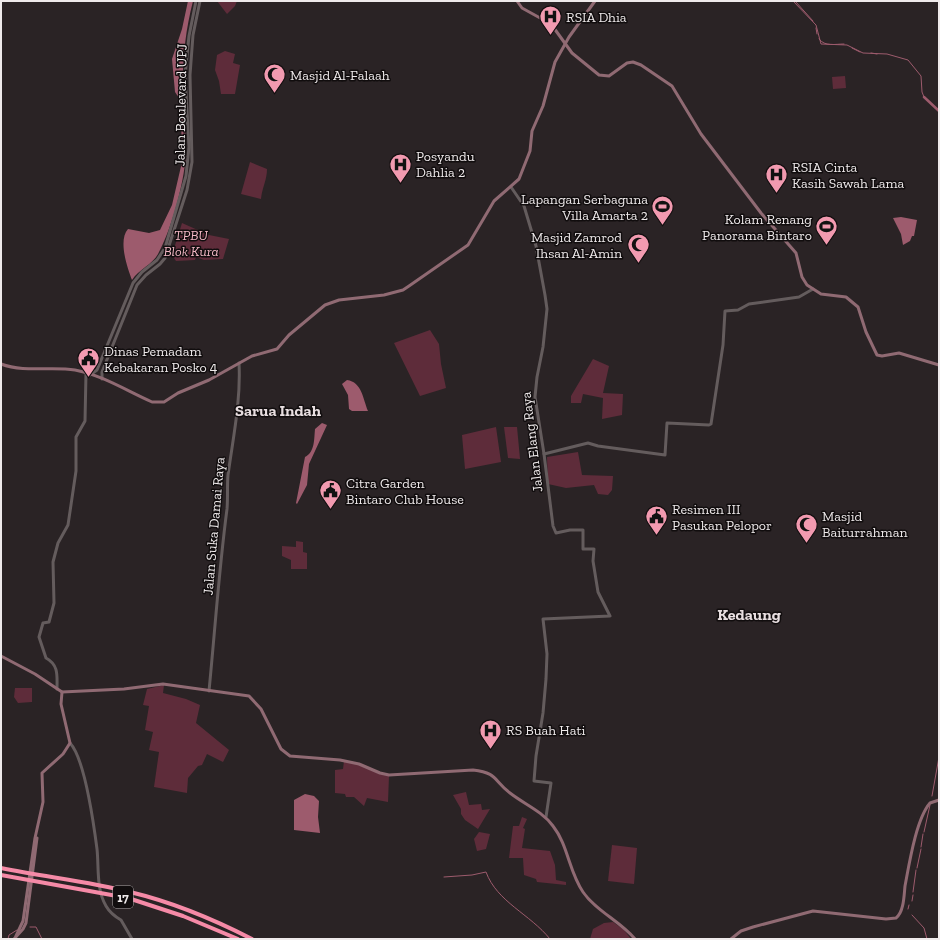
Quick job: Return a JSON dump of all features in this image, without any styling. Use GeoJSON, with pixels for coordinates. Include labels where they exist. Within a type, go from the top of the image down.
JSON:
{"type":"FeatureCollection","features":[{"type":"Feature","properties":{"kind":"highway","name":"17"},"geometry":{"type":"LineString","coordinates":[[1,868],[95,884],[144,895],[186,909],[252,939]]}},
{"type":"Feature","properties":{"kind":"highway","name":"17"},"geometry":{"type":"LineString","coordinates":[[1,875],[128,898],[183,916],[238,939]]}},
{"type":"Feature","properties":{"kind":"main road"},"geometry":{"type":"LineString","coordinates":[[517,1],[522,8],[551,24],[566,46],[581,62],[600,75],[609,76],[627,63],[633,62],[643,66],[672,86],[701,134],[761,213],[793,249],[798,258],[802,277],[813,290],[821,294],[846,297],[854,302],[877,355],[882,356],[899,353],[939,365]]}},
{"type":"Feature","properties":{"kind":"main road"},"geometry":{"type":"LineString","coordinates":[[1,364],[16,368],[71,370],[86,373],[152,402],[158,403],[185,389],[208,380],[258,354],[277,349],[289,335],[325,305],[339,300],[384,295],[403,290],[410,286],[468,245],[494,201],[499,195],[511,187],[519,179],[530,151],[534,125],[543,106],[555,62],[566,46],[569,37],[595,1]]}},
{"type":"Feature","properties":{"kind":"main road"},"geometry":{"type":"LineString","coordinates":[[1,656],[35,674],[62,692],[130,689],[163,684],[251,698],[261,708],[276,743],[289,756],[340,760],[359,764],[386,774],[468,770],[485,772],[492,775],[510,793],[546,817],[559,834],[583,892],[600,909],[628,930],[635,939]]}},
{"type":"Feature","properties":{"kind":"main road"},"geometry":{"type":"LineString","coordinates":[[15,938],[26,926],[29,891],[43,797],[42,773],[62,754],[70,743],[61,704],[62,692]]}},
{"type":"Feature","properties":{"kind":"main road"},"geometry":{"type":"LineString","coordinates":[[731,939],[741,931],[753,927],[817,911],[890,919],[898,917],[914,845],[923,816],[931,803],[939,800]]}},
{"type":"Feature","properties":{"kind":"street","name":"Jalan Boulevard UPJ"},"geometry":{"type":"LineString","coordinates":[[97,370],[133,283],[142,272],[157,260],[165,248],[183,189],[189,147],[185,94],[186,56],[196,1]]}},
{"type":"Feature","properties":{"kind":"street","name":"Jalan Boulevard UPJ"},"geometry":{"type":"LineString","coordinates":[[102,379],[102,372],[137,285],[146,275],[160,264],[169,249],[188,190],[192,162],[190,68],[200,1]]}},
{"type":"Feature","properties":{"kind":"street","name":"Jalan Elang Raya"},"geometry":{"type":"LineString","coordinates":[[511,187],[524,206],[536,246],[547,309],[543,347],[535,390],[553,526],[556,533],[570,530],[583,530],[583,549],[594,549],[593,562],[598,592],[610,616],[543,619],[547,654],[546,679],[534,781],[551,783],[546,817]]}},
{"type":"Feature","properties":{"kind":"street"},"geometry":{"type":"LineString","coordinates":[[544,454],[588,443],[598,446],[665,456],[667,423],[710,425],[723,345],[724,311],[738,310],[749,304],[799,297],[813,290]]}},
{"type":"Feature","properties":{"kind":"street","name":"Jalan Suka Damai Raya"},"geometry":{"type":"LineString","coordinates":[[209,691],[215,638],[222,538],[227,508],[228,476],[236,426],[239,363]]}},
{"type":"Feature","properties":{"kind":"street"},"geometry":{"type":"LineString","coordinates":[[90,375],[97,370],[102,372]]}},
{"type":"Feature","properties":{"kind":"street"},"geometry":{"type":"LineString","coordinates":[[57,689],[56,667],[46,658],[39,637],[43,623],[49,622],[54,603],[53,562],[58,543],[68,525],[76,475],[76,437],[85,421],[86,373]]}},
{"type":"Feature","properties":{"kind":"street"},"geometry":{"type":"LineString","coordinates":[[70,743],[78,754],[88,793],[97,848],[99,879],[104,901],[110,913],[122,921],[132,939]]}},
{"type":"Feature","properties":{"kind":"green space"},"geometry":{"type":"Polygon","coordinates":[[[217,1],[237,1],[235,6],[227,14],[217,1]]]}},
{"type":"Feature","properties":{"kind":"green space"},"geometry":{"type":"Polygon","coordinates":[[[225,51],[235,54],[233,63],[240,65],[235,94],[221,94],[219,81],[215,70],[217,55],[225,51]]]}},
{"type":"Feature","properties":{"kind":"green space"},"geometry":{"type":"Polygon","coordinates":[[[845,76],[846,88],[833,89],[832,77],[845,76]]]}},
{"type":"Feature","properties":{"kind":"green space"},"geometry":{"type":"Polygon","coordinates":[[[250,162],[267,169],[261,199],[241,194],[250,162]]]}},
{"type":"Feature","properties":{"kind":"green space","name":"TPBU Blok Kura"},"geometry":{"type":"Polygon","coordinates":[[[182,223],[209,235],[229,239],[223,259],[204,260],[196,257],[195,260],[176,261],[172,255],[182,223]]]}},
{"type":"Feature","properties":{"kind":"green space"},"geometry":{"type":"Polygon","coordinates":[[[430,330],[439,344],[446,388],[420,396],[394,343],[430,330]]]}},
{"type":"Feature","properties":{"kind":"green space"},"geometry":{"type":"Polygon","coordinates":[[[593,359],[609,366],[603,393],[623,394],[622,415],[602,419],[603,398],[583,394],[581,403],[571,403],[571,396],[593,359]]]}},
{"type":"Feature","properties":{"kind":"green space"},"geometry":{"type":"Polygon","coordinates":[[[496,427],[501,462],[465,469],[462,435],[496,427]]]}},
{"type":"Feature","properties":{"kind":"green space"},"geometry":{"type":"Polygon","coordinates":[[[504,427],[517,427],[520,459],[508,458],[504,427]]]}},
{"type":"Feature","properties":{"kind":"green space"},"geometry":{"type":"Polygon","coordinates":[[[578,452],[582,475],[613,476],[612,490],[608,495],[598,494],[594,485],[566,488],[548,484],[547,457],[578,452]]]}},
{"type":"Feature","properties":{"kind":"green space"},"geometry":{"type":"Polygon","coordinates":[[[296,541],[303,542],[303,552],[307,553],[307,569],[291,569],[291,560],[282,556],[282,546],[296,547],[296,541]]]}},
{"type":"Feature","properties":{"kind":"green space"},"geometry":{"type":"Polygon","coordinates":[[[164,685],[163,693],[186,699],[200,705],[196,723],[229,750],[223,762],[207,754],[202,765],[198,766],[188,778],[187,793],[154,787],[159,752],[149,750],[153,732],[145,730],[149,706],[143,705],[147,689],[164,685]]]}},
{"type":"Feature","properties":{"kind":"green space"},"geometry":{"type":"Polygon","coordinates":[[[15,688],[32,688],[32,702],[18,703],[14,697],[15,688]]]}},
{"type":"Feature","properties":{"kind":"green space"},"geometry":{"type":"Polygon","coordinates":[[[344,761],[355,763],[389,776],[388,802],[367,798],[364,806],[354,797],[346,797],[345,794],[335,793],[335,770],[343,769],[344,761]]]}},
{"type":"Feature","properties":{"kind":"green space"},"geometry":{"type":"Polygon","coordinates":[[[466,792],[469,805],[481,804],[482,810],[490,809],[478,829],[465,820],[453,795],[466,792]]]}},
{"type":"Feature","properties":{"kind":"green space"},"geometry":{"type":"Polygon","coordinates":[[[522,817],[527,819],[523,828],[525,829],[522,848],[550,851],[555,865],[556,880],[566,882],[566,885],[537,882],[536,879],[524,875],[523,858],[509,858],[513,826],[519,826],[522,817]]]}},
{"type":"Feature","properties":{"kind":"green space"},"geometry":{"type":"Polygon","coordinates":[[[479,832],[490,834],[486,849],[477,851],[474,839],[479,832]]]}},
{"type":"Feature","properties":{"kind":"green space"},"geometry":{"type":"Polygon","coordinates":[[[612,845],[637,848],[634,884],[608,881],[612,845]]]}},
{"type":"Feature","properties":{"kind":"green space"},"geometry":{"type":"Polygon","coordinates":[[[613,922],[624,930],[631,939],[590,939],[593,929],[604,923],[613,922]]]}},
{"type":"Feature","properties":{"kind":"shaded area"},"geometry":{"type":"Polygon","coordinates":[[[188,1],[193,1],[186,36],[184,59],[183,102],[186,149],[184,174],[169,230],[164,242],[154,260],[132,280],[124,254],[125,234],[128,229],[149,233],[160,230],[172,205],[182,162],[181,114],[179,110],[179,98],[175,92],[172,59],[182,29],[188,1]]]}},
{"type":"Feature","properties":{"kind":"shaded area"},"geometry":{"type":"Polygon","coordinates":[[[901,217],[917,220],[914,236],[912,236],[910,241],[903,245],[901,234],[893,218],[901,217]]]}},
{"type":"Feature","properties":{"kind":"shaded area"},"geometry":{"type":"Polygon","coordinates":[[[347,380],[352,381],[359,388],[368,411],[352,411],[349,409],[348,395],[342,384],[347,380]]]}},
{"type":"Feature","properties":{"kind":"shaded area"},"geometry":{"type":"Polygon","coordinates":[[[322,423],[327,425],[309,464],[307,485],[297,504],[305,457],[311,452],[315,429],[322,423]]]}},
{"type":"Feature","properties":{"kind":"shaded area"},"geometry":{"type":"Polygon","coordinates":[[[305,794],[314,796],[319,801],[318,817],[320,833],[294,830],[294,800],[305,794]]]}},
{"type":"Feature","properties":{"kind":"waterway"},"geometry":{"type":"LineString","coordinates":[[793,1],[816,25],[821,44],[847,45],[863,53],[887,54],[908,60],[921,76],[922,92],[924,97]]}},
{"type":"Feature","properties":{"kind":"waterway"},"geometry":{"type":"LineString","coordinates":[[795,1],[813,21]]}},
{"type":"Feature","properties":{"kind":"waterway"},"geometry":{"type":"LineString","coordinates":[[816,28],[817,34]]}},
{"type":"Feature","properties":{"kind":"waterway"},"geometry":{"type":"LineString","coordinates":[[819,39],[821,42],[827,44],[844,44]]}},
{"type":"Feature","properties":{"kind":"waterway"},"geometry":{"type":"LineString","coordinates":[[852,48],[860,52]]}},
{"type":"Feature","properties":{"kind":"waterway"},"geometry":{"type":"LineString","coordinates":[[871,53],[877,54]]}},
{"type":"Feature","properties":{"kind":"waterway"},"geometry":{"type":"LineString","coordinates":[[924,97],[939,111]]}},
{"type":"Feature","properties":{"kind":"waterway"},"geometry":{"type":"LineString","coordinates":[[932,796],[939,757]]}},
{"type":"Feature","properties":{"kind":"waterway"},"geometry":{"type":"LineString","coordinates":[[924,832],[930,805]]}},
{"type":"Feature","properties":{"kind":"waterway"},"geometry":{"type":"LineString","coordinates":[[921,847],[923,834]]}},
{"type":"Feature","properties":{"kind":"waterway"},"geometry":{"type":"LineString","coordinates":[[917,868],[921,849]]}},
{"type":"Feature","properties":{"kind":"waterway"},"geometry":{"type":"LineString","coordinates":[[913,892],[916,870]]}},
{"type":"Feature","properties":{"kind":"waterway"},"geometry":{"type":"LineString","coordinates":[[444,877],[472,875],[486,872],[498,892],[542,930],[550,939]]}},
{"type":"Feature","properties":{"kind":"waterway"},"geometry":{"type":"LineString","coordinates":[[912,901],[913,895]]}},
{"type":"Feature","properties":{"kind":"waterway"},"geometry":{"type":"LineString","coordinates":[[908,909],[909,905]]}},
{"type":"Feature","properties":{"kind":"waterway"},"geometry":{"type":"LineString","coordinates":[[912,915],[924,928],[927,939]]}},
{"type":"Feature","properties":{"kind":"waterway"},"geometry":{"type":"LineString","coordinates":[[30,927],[36,927],[42,939]]}},
{"type":"Feature","properties":{"kind":"waterway"},"geometry":{"type":"LineString","coordinates":[[8,939],[9,935],[17,930]]}},
{"type":"Feature","properties":{"kind":"place","name":"RSIA Dhia"},"geometry":{"type":"Point","coordinates":[551,36]}},
{"type":"Feature","properties":{"kind":"place","name":"Masjid Al-Falaah"},"geometry":{"type":"Point","coordinates":[275,94]}},
{"type":"Feature","properties":{"kind":"place","name":"Posyandu Dahlia 2"},"geometry":{"type":"Point","coordinates":[401,184]}},
{"type":"Feature","properties":{"kind":"place","name":"RSIA Cinta Kasih Sawah Lama"},"geometry":{"type":"Point","coordinates":[776,194]}},
{"type":"Feature","properties":{"kind":"place","name":"Lapangan Serbaguna Villa Amarta 2"},"geometry":{"type":"Point","coordinates":[663,226]}},
{"type":"Feature","properties":{"kind":"place","name":"Kolam Renang Panorama Bintaro"},"geometry":{"type":"Point","coordinates":[827,246]}},
{"type":"Feature","properties":{"kind":"place","name":"Masjid Zamrod Ihsan Al-Amin"},"geometry":{"type":"Point","coordinates":[638,264]}},
{"type":"Feature","properties":{"kind":"place","name":"Dinas Pemadam Kebakaran Posko 4"},"geometry":{"type":"Point","coordinates":[89,378]}},
{"type":"Feature","properties":{"kind":"place","name":"Citra Garden Bintaro Club House"},"geometry":{"type":"Point","coordinates":[331,510]}},
{"type":"Feature","properties":{"kind":"place","name":"Resimen III Pasukan Pelopor"},"geometry":{"type":"Point","coordinates":[657,536]}},
{"type":"Feature","properties":{"kind":"place","name":"Masjid Baiturrahman"},"geometry":{"type":"Point","coordinates":[806,544]}},
{"type":"Feature","properties":{"kind":"place","name":"RS Buah Hati"},"geometry":{"type":"Point","coordinates":[491,750]}},
{"type":"Feature","properties":{"kind":"district","name":"Sarua Indah"},"geometry":{"type":"Point","coordinates":[278,410]}},
{"type":"Feature","properties":{"kind":"district","name":"Kedaung"},"geometry":{"type":"Point","coordinates":[749,614]}}]}
